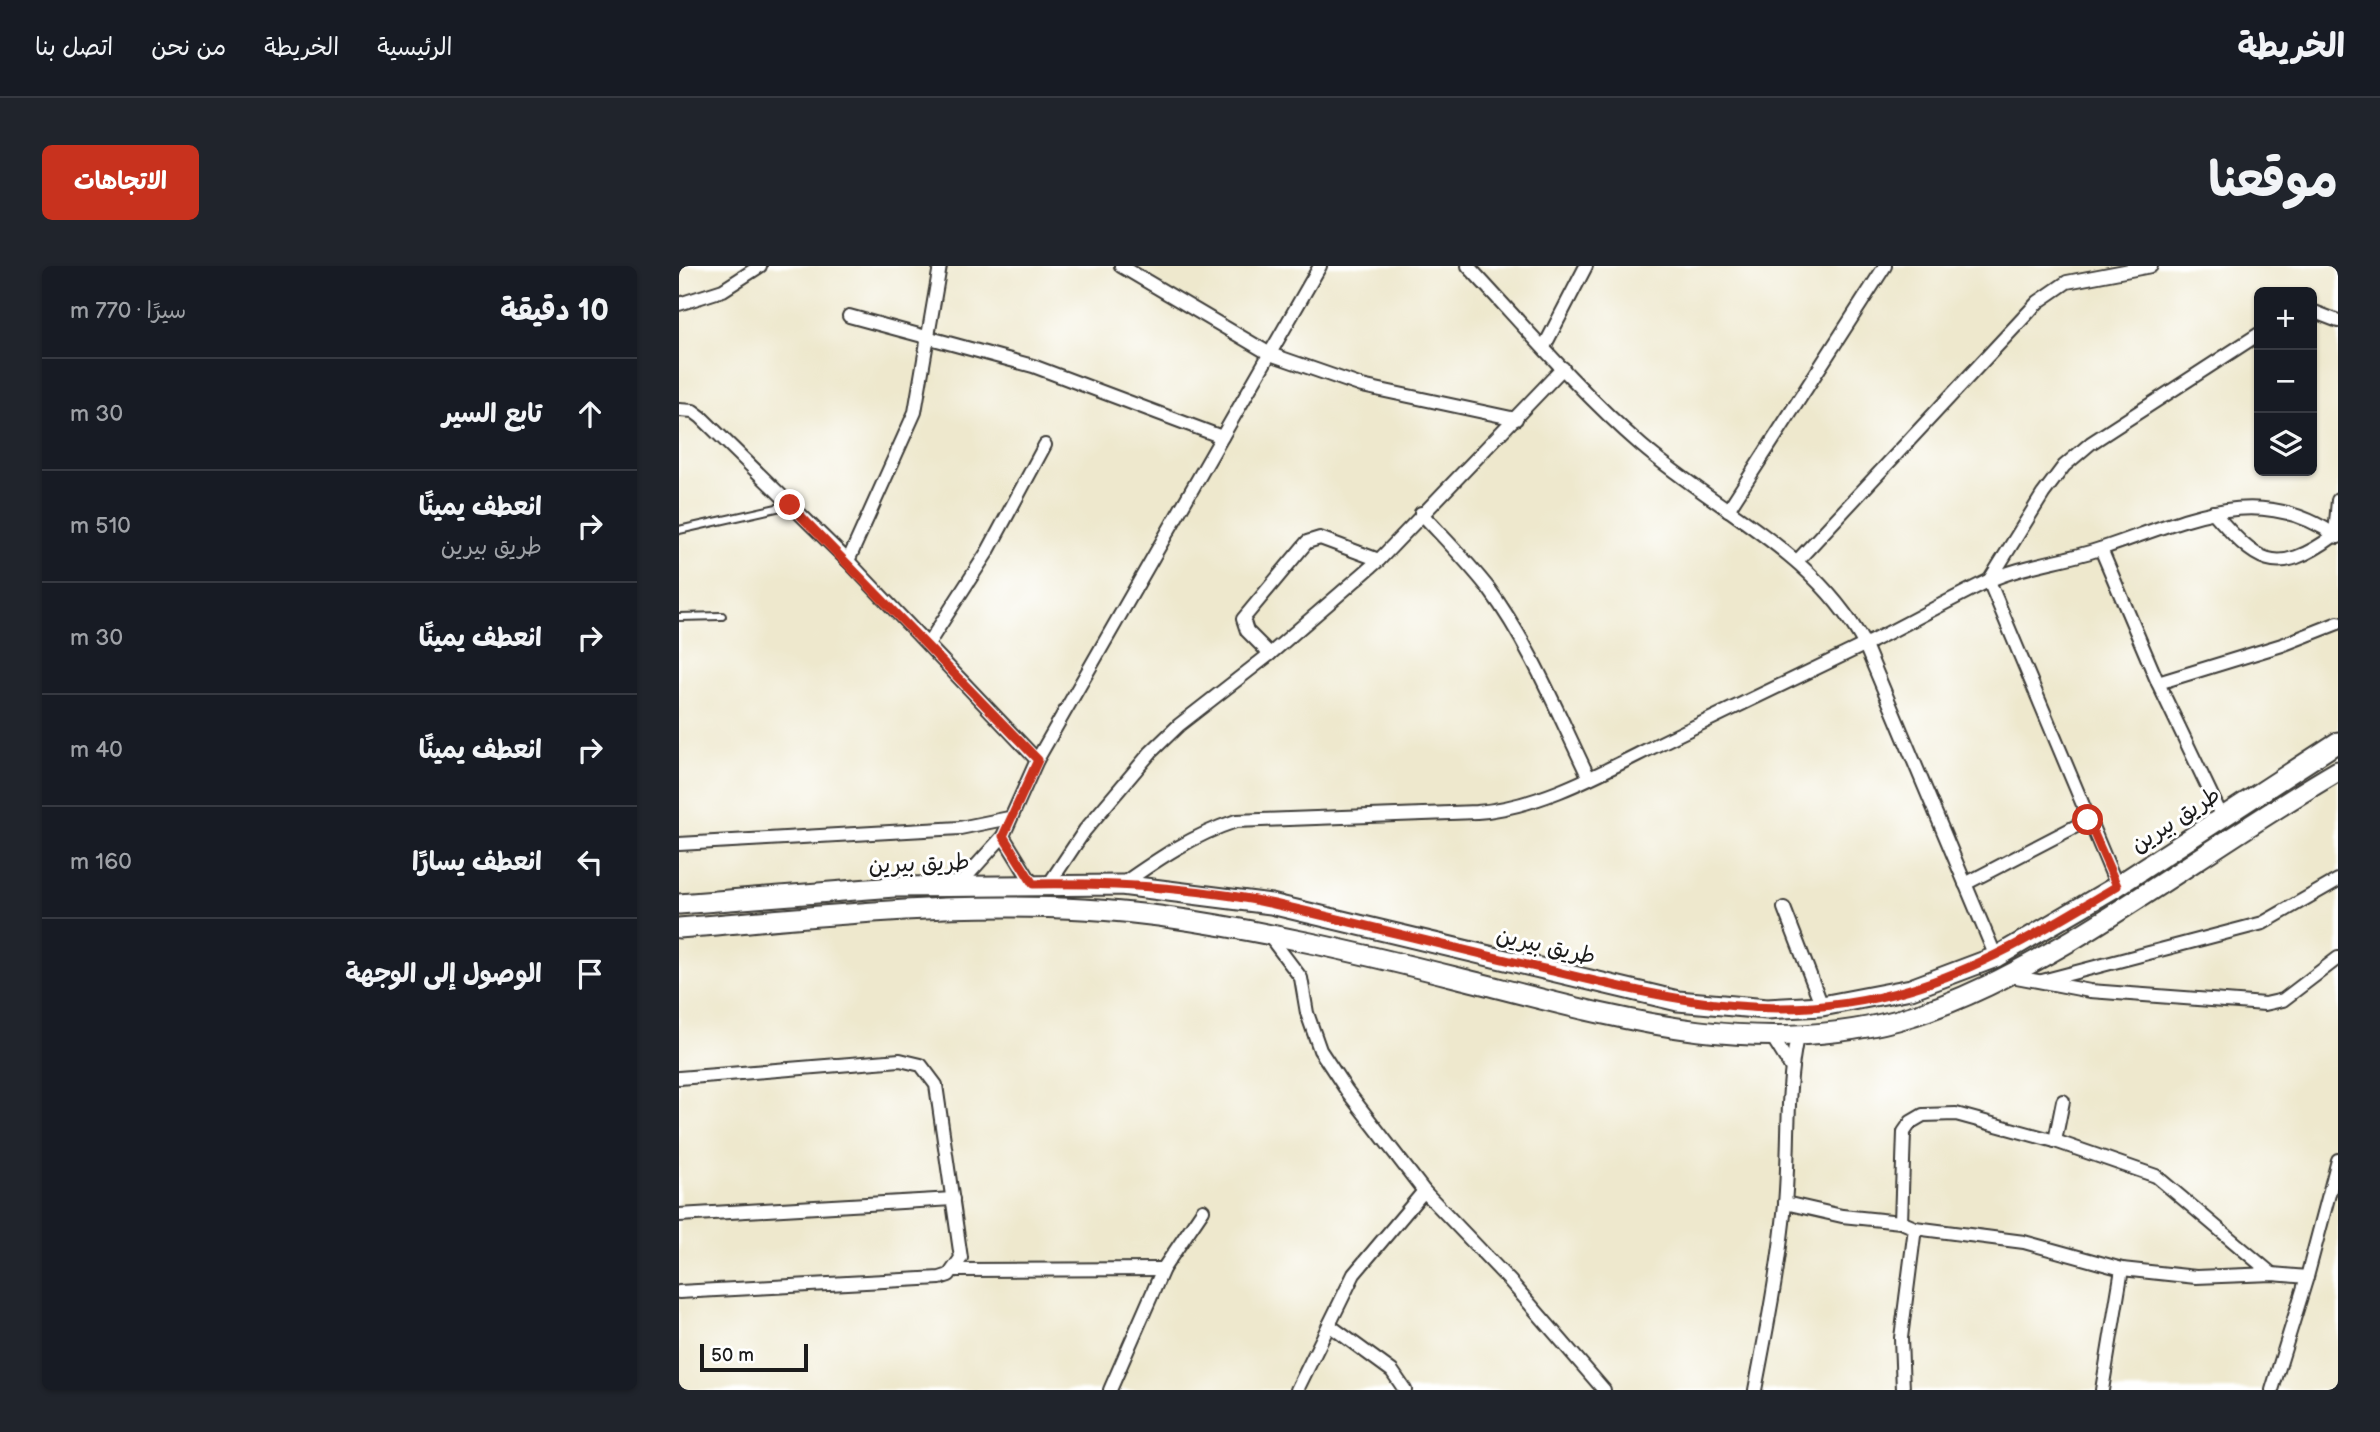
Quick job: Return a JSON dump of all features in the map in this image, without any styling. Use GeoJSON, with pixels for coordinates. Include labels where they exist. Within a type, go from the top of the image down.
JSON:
{"type":"FeatureCollection","features":[{"type":"Feature","properties":{"kind":"main road","name":"طريق بيرين"},"geometry":{"type":"LineString","coordinates":[[679,904],[894,887],[1041,884],[1121,886],[1271,904],[1678,1001],[1767,1009],[1822,1006],[1911,989],[1996,957],[2117,886],[2338,742]]}},
{"type":"Feature","properties":{"kind":"main road","name":"طريق بيرين"},"geometry":{"type":"LineString","coordinates":[[679,928],[924,910],[1093,909],[1267,933],[1654,1025],[1773,1038],[1797,1037],[1900,1020],[2011,976],[2110,917],[2338,771]]}},
{"type":"Feature","properties":{"kind":"street"},"geometry":{"type":"LineString","coordinates":[[679,304],[723,290],[760,266]]}},
{"type":"Feature","properties":{"kind":"street"},"geometry":{"type":"LineString","coordinates":[[848,561],[915,412],[923,375],[926,335],[940,266]]}},
{"type":"Feature","properties":{"kind":"street"},"geometry":{"type":"LineString","coordinates":[[1121,266],[1270,354],[1362,386],[1516,419]]}},
{"type":"Feature","properties":{"kind":"street"},"geometry":{"type":"LineString","coordinates":[[958,886],[1003,836],[1038,760],[1320,266]]}},
{"type":"Feature","properties":{"kind":"street"},"geometry":{"type":"LineString","coordinates":[[1468,266],[1563,368],[1640,444],[1798,560],[1834,601],[1865,645],[1996,957]]}},
{"type":"Feature","properties":{"kind":"street"},"geometry":{"type":"LineString","coordinates":[[1543,347],[1586,266]]}},
{"type":"Feature","properties":{"kind":"street"},"geometry":{"type":"LineString","coordinates":[[1728,510],[1885,266]]}},
{"type":"Feature","properties":{"kind":"street"},"geometry":{"type":"LineString","coordinates":[[1798,560],[2043,298],[2067,282],[2151,266]]}},
{"type":"Feature","properties":{"kind":"street"},"geometry":{"type":"LineString","coordinates":[[2317,313],[2338,321]]}},
{"type":"Feature","properties":{"kind":"street"},"geometry":{"type":"LineString","coordinates":[[849,316],[1033,366],[1223,438]]}},
{"type":"Feature","properties":{"kind":"street"},"geometry":{"type":"LineString","coordinates":[[1989,581],[2043,494],[2064,466],[2101,437],[2254,337]]}},
{"type":"Feature","properties":{"kind":"street"},"geometry":{"type":"LineString","coordinates":[[1003,836],[1041,884],[1151,752],[1179,725],[1270,654],[1379,560],[1421,513],[1516,419],[1563,368]]}},
{"type":"Feature","properties":{"kind":"street"},"geometry":{"type":"LineString","coordinates":[[679,410],[693,411],[701,417],[848,561],[1038,760]]}},
{"type":"Feature","properties":{"kind":"street"},"geometry":{"type":"LineString","coordinates":[[928,645],[988,551],[1045,445]]}},
{"type":"Feature","properties":{"kind":"street"},"geometry":{"type":"LineString","coordinates":[[2337,536],[2338,500]]}},
{"type":"Feature","properties":{"kind":"street"},"geometry":{"type":"LineString","coordinates":[[1121,886],[1174,848],[1213,828],[1236,821],[1500,810],[1589,778],[1865,645],[1989,581],[2101,549],[2176,522],[2237,507],[2280,510],[2312,521],[2337,536]]}},
{"type":"Feature","properties":{"kind":"street"},"geometry":{"type":"LineString","coordinates":[[2213,512],[2250,552],[2263,559],[2280,559],[2310,552],[2337,536]]}},
{"type":"Feature","properties":{"kind":"street"},"geometry":{"type":"LineString","coordinates":[[1421,513],[1472,569],[1503,609],[1533,662],[1589,778]]}},
{"type":"Feature","properties":{"kind":"street"},"geometry":{"type":"LineString","coordinates":[[1270,654],[1247,631],[1243,619],[1307,542],[1320,538],[1379,560]]}},
{"type":"Feature","properties":{"kind":"street"},"geometry":{"type":"LineString","coordinates":[[2101,549],[2158,683],[2221,817]]}},
{"type":"Feature","properties":{"kind":"street"},"geometry":{"type":"LineString","coordinates":[[1989,581],[2117,886]]}},
{"type":"Feature","properties":{"kind":"street"},"geometry":{"type":"LineString","coordinates":[[2158,683],[2282,645],[2338,623]]}},
{"type":"Feature","properties":{"kind":"street"},"geometry":{"type":"LineString","coordinates":[[679,844],[960,828],[1009,818]]}},
{"type":"Feature","properties":{"kind":"street"},"geometry":{"type":"LineString","coordinates":[[1965,884],[2088,820]]}},
{"type":"Feature","properties":{"kind":"street"},"geometry":{"type":"LineString","coordinates":[[2039,982],[2263,923],[2338,880]]}},
{"type":"Feature","properties":{"kind":"street"},"geometry":{"type":"LineString","coordinates":[[1784,908],[1822,1006]]}},
{"type":"Feature","properties":{"kind":"street"},"geometry":{"type":"LineString","coordinates":[[1267,933],[1301,978],[1307,1013],[1320,1050],[1347,1091],[1424,1191],[1510,1281],[1604,1390]]}},
{"type":"Feature","properties":{"kind":"street"},"geometry":{"type":"LineString","coordinates":[[2011,976],[2090,991],[2265,1004],[2283,1000],[2338,958]]}},
{"type":"Feature","properties":{"kind":"street"},"geometry":{"type":"LineString","coordinates":[[1755,1390],[1773,1299],[1785,1203],[1791,1067],[1797,1037]]}},
{"type":"Feature","properties":{"kind":"street"},"geometry":{"type":"LineString","coordinates":[[1773,1038],[1791,1067]]}},
{"type":"Feature","properties":{"kind":"street"},"geometry":{"type":"LineString","coordinates":[[679,1078],[912,1061],[929,1073],[936,1085],[961,1258],[954,1270],[940,1279],[679,1292]]}},
{"type":"Feature","properties":{"kind":"street"},"geometry":{"type":"LineString","coordinates":[[2055,1140],[2063,1101]]}},
{"type":"Feature","properties":{"kind":"street"},"geometry":{"type":"LineString","coordinates":[[1901,1222],[1901,1141],[1911,1122],[1923,1115],[1956,1114],[2055,1140],[2156,1176],[2272,1274]]}},
{"type":"Feature","properties":{"kind":"street"},"geometry":{"type":"LineString","coordinates":[[2272,1390],[2307,1277],[2338,1160]]}},
{"type":"Feature","properties":{"kind":"street"},"geometry":{"type":"LineString","coordinates":[[1297,1390],[1354,1274],[1424,1191]]}},
{"type":"Feature","properties":{"kind":"street"},"geometry":{"type":"LineString","coordinates":[[679,1215],[953,1199]]}},
{"type":"Feature","properties":{"kind":"street"},"geometry":{"type":"LineString","coordinates":[[1785,1203],[1842,1216],[1901,1222],[1915,1228],[2024,1242],[2122,1269],[2196,1277],[2272,1274],[2307,1277]]}},
{"type":"Feature","properties":{"kind":"street"},"geometry":{"type":"LineString","coordinates":[[1110,1390],[1163,1269],[1203,1210]]}},
{"type":"Feature","properties":{"kind":"street"},"geometry":{"type":"LineString","coordinates":[[1903,1390],[1901,1338],[1915,1228]]}},
{"type":"Feature","properties":{"kind":"street"},"geometry":{"type":"LineString","coordinates":[[954,1270],[1163,1269]]}},
{"type":"Feature","properties":{"kind":"street"},"geometry":{"type":"LineString","coordinates":[[2102,1390],[2122,1269]]}},
{"type":"Feature","properties":{"kind":"street"},"geometry":{"type":"LineString","coordinates":[[1329,1325],[1392,1371],[1405,1390]]}},
{"type":"Feature","properties":{"kind":"lane"},"geometry":{"type":"LineString","coordinates":[[679,530],[790,505]]}},
{"type":"Feature","properties":{"kind":"lane"},"geometry":{"type":"LineString","coordinates":[[679,617],[722,616]]}},
{"type":"Feature","properties":{"kind":"route"},"geometry":{"type":"LineString","coordinates":[[790,505],[848,561],[1038,760],[1003,836],[1023,873],[1033,884],[1121,886],[1271,904],[1678,1001],[1767,1009],[1822,1006],[1876,998],[1911,989],[1996,957],[2117,886],[2088,820]]}}]}
